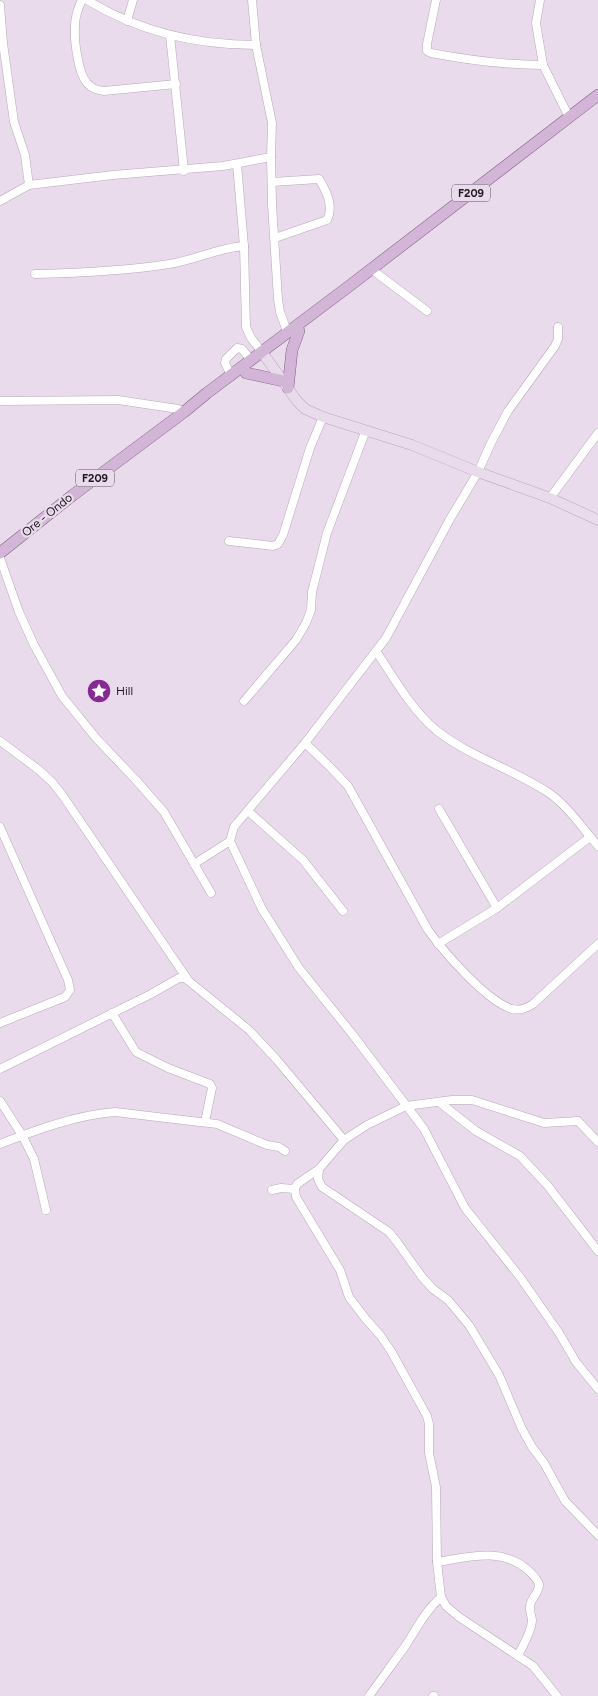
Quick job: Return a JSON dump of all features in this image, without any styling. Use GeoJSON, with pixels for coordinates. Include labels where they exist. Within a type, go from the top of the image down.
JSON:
{"type":"FeatureCollection","features":[{"type":"Feature","properties":{"kind":"main road","name":"F209"},"geometry":{"type":"LineString","coordinates":[[188,409],[203,402],[246,373],[287,331],[344,290],[598,95]]}},
{"type":"Feature","properties":{"kind":"main road","name":"F209"},"geometry":{"type":"LineString","coordinates":[[188,409],[251,360],[299,332],[337,300],[344,290]]}},
{"type":"Feature","properties":{"kind":"main road"},"geometry":{"type":"LineString","coordinates":[[285,384],[292,350],[299,332]]}},
{"type":"Feature","properties":{"kind":"main road"},"geometry":{"type":"LineString","coordinates":[[264,354],[298,401],[305,408],[323,417],[412,445],[478,472],[550,498],[598,520]]}},
{"type":"Feature","properties":{"kind":"main road"},"geometry":{"type":"LineString","coordinates":[[246,373],[285,384]]}},
{"type":"Feature","properties":{"kind":"main road","name":"Ore - Ondo"},"geometry":{"type":"LineString","coordinates":[[0,554],[73,494],[188,409]]}},
{"type":"Feature","properties":{"kind":"street"},"geometry":{"type":"LineString","coordinates":[[82,0],[78,9],[75,27],[76,47],[86,83],[94,89],[104,91],[176,84]]}},
{"type":"Feature","properties":{"kind":"street"},"geometry":{"type":"LineString","coordinates":[[87,0],[108,13],[127,21],[170,34],[207,42],[256,45]]}},
{"type":"Feature","properties":{"kind":"street"},"geometry":{"type":"LineString","coordinates":[[127,21],[133,0]]}},
{"type":"Feature","properties":{"kind":"street"},"geometry":{"type":"LineString","coordinates":[[252,0],[256,45],[272,123],[271,157],[279,305],[287,331]]}},
{"type":"Feature","properties":{"kind":"street"},"geometry":{"type":"LineString","coordinates":[[436,0],[427,44],[430,53],[488,63],[542,65]]}},
{"type":"Feature","properties":{"kind":"street"},"geometry":{"type":"LineString","coordinates":[[540,0],[536,23],[542,65],[569,117]]}},
{"type":"Feature","properties":{"kind":"street"},"geometry":{"type":"LineString","coordinates":[[0,4],[2,43],[14,122],[25,155],[29,185]]}},
{"type":"Feature","properties":{"kind":"street"},"geometry":{"type":"LineString","coordinates":[[170,34],[184,170]]}},
{"type":"Feature","properties":{"kind":"street"},"geometry":{"type":"LineString","coordinates":[[0,201],[29,185],[237,164],[271,157]]}},
{"type":"Feature","properties":{"kind":"street"},"geometry":{"type":"LineString","coordinates":[[237,164],[244,246],[246,326],[251,338],[264,354]]}},
{"type":"Feature","properties":{"kind":"street"},"geometry":{"type":"LineString","coordinates":[[272,182],[319,179],[327,194],[330,213],[327,220],[275,238]]}},
{"type":"Feature","properties":{"kind":"street"},"geometry":{"type":"LineString","coordinates":[[35,274],[116,271],[171,264],[244,246]]}},
{"type":"Feature","properties":{"kind":"street"},"geometry":{"type":"LineString","coordinates":[[371,269],[427,312]]}},
{"type":"Feature","properties":{"kind":"street"},"geometry":{"type":"LineString","coordinates":[[558,326],[558,339],[555,346],[508,411],[478,472],[450,519],[396,621],[376,651],[305,743],[234,827],[230,841],[262,909],[299,968],[424,1129],[465,1208],[520,1277],[559,1332],[576,1362],[598,1389]]}},
{"type":"Feature","properties":{"kind":"street"},"geometry":{"type":"LineString","coordinates":[[231,375],[225,363],[226,359],[237,348],[242,349],[251,360]]}},
{"type":"Feature","properties":{"kind":"street"},"geometry":{"type":"LineString","coordinates":[[0,402],[118,400],[188,409]]}},
{"type":"Feature","properties":{"kind":"street"},"geometry":{"type":"LineString","coordinates":[[229,541],[273,546],[278,544],[283,535],[310,448],[323,417]]}},
{"type":"Feature","properties":{"kind":"street"},"geometry":{"type":"LineString","coordinates":[[244,701],[290,647],[306,623],[311,610],[314,583],[327,533],[366,430]]}},
{"type":"Feature","properties":{"kind":"street"},"geometry":{"type":"LineString","coordinates":[[550,498],[598,433]]}},
{"type":"Feature","properties":{"kind":"street"},"geometry":{"type":"LineString","coordinates":[[0,558],[19,612],[62,696],[96,738],[164,812],[211,892]]}},
{"type":"Feature","properties":{"kind":"street"},"geometry":{"type":"LineString","coordinates":[[376,651],[404,694],[435,729],[452,742],[534,783],[564,804],[598,846]]}},
{"type":"Feature","properties":{"kind":"street"},"geometry":{"type":"LineString","coordinates":[[0,741],[39,770],[64,796],[188,980],[249,1030],[283,1067],[344,1140]]}},
{"type":"Feature","properties":{"kind":"street"},"geometry":{"type":"LineString","coordinates":[[305,743],[348,786],[428,930],[438,944],[492,997],[512,1009],[525,1010],[534,1004],[598,944]]}},
{"type":"Feature","properties":{"kind":"street"},"geometry":{"type":"LineString","coordinates":[[439,809],[497,908]]}},
{"type":"Feature","properties":{"kind":"street"},"geometry":{"type":"LineString","coordinates":[[248,811],[303,860],[343,911]]}},
{"type":"Feature","properties":{"kind":"street"},"geometry":{"type":"LineString","coordinates":[[0,827],[68,980],[70,990],[65,997],[0,1023]]}},
{"type":"Feature","properties":{"kind":"street"},"geometry":{"type":"LineString","coordinates":[[438,944],[497,908],[590,837]]}},
{"type":"Feature","properties":{"kind":"street"},"geometry":{"type":"LineString","coordinates":[[194,864],[230,841]]}},
{"type":"Feature","properties":{"kind":"street"},"geometry":{"type":"LineString","coordinates":[[0,1069],[151,994],[179,978],[188,980]]}},
{"type":"Feature","properties":{"kind":"street"},"geometry":{"type":"LineString","coordinates":[[112,1013],[136,1052],[168,1068],[210,1084],[212,1088],[205,1122]]}},
{"type":"Feature","properties":{"kind":"street"},"geometry":{"type":"LineString","coordinates":[[557,1696],[537,1670],[459,1617],[446,1606],[441,1597],[437,1562],[436,1487],[429,1453],[429,1424],[427,1416],[391,1351],[349,1296],[340,1270],[305,1214],[296,1197],[295,1189],[297,1184],[320,1169],[344,1140],[367,1125],[406,1106],[452,1100],[472,1100],[544,1123],[578,1121],[598,1142]]}},
{"type":"Feature","properties":{"kind":"street"},"geometry":{"type":"LineString","coordinates":[[0,1101],[22,1135],[34,1159],[46,1210]]}},
{"type":"Feature","properties":{"kind":"street"},"geometry":{"type":"LineString","coordinates":[[440,1102],[476,1131],[520,1156],[548,1186],[598,1251]]}},
{"type":"Feature","properties":{"kind":"street"},"geometry":{"type":"LineString","coordinates":[[0,1144],[22,1135],[93,1115],[115,1112],[205,1122],[228,1127],[267,1145],[279,1147],[286,1151]]}},
{"type":"Feature","properties":{"kind":"street"},"geometry":{"type":"LineString","coordinates":[[320,1169],[318,1180],[322,1187],[388,1232],[422,1278],[448,1300],[470,1325],[499,1375],[526,1435],[565,1501],[598,1535]]}},
{"type":"Feature","properties":{"kind":"street"},"geometry":{"type":"LineString","coordinates":[[272,1190],[281,1188],[295,1189]]}},
{"type":"Feature","properties":{"kind":"street"},"geometry":{"type":"LineString","coordinates":[[437,1562],[488,1554],[499,1555],[510,1558],[532,1574],[538,1581],[539,1586],[530,1605],[532,1618],[530,1631],[518,1656]]}},
{"type":"Feature","properties":{"kind":"street"},"geometry":{"type":"LineString","coordinates":[[369,1696],[422,1618],[441,1597]]}},
{"type":"Feature","properties":{"kind":"place","name":"Hill"},"geometry":{"type":"Point","coordinates":[99,691]}}]}
